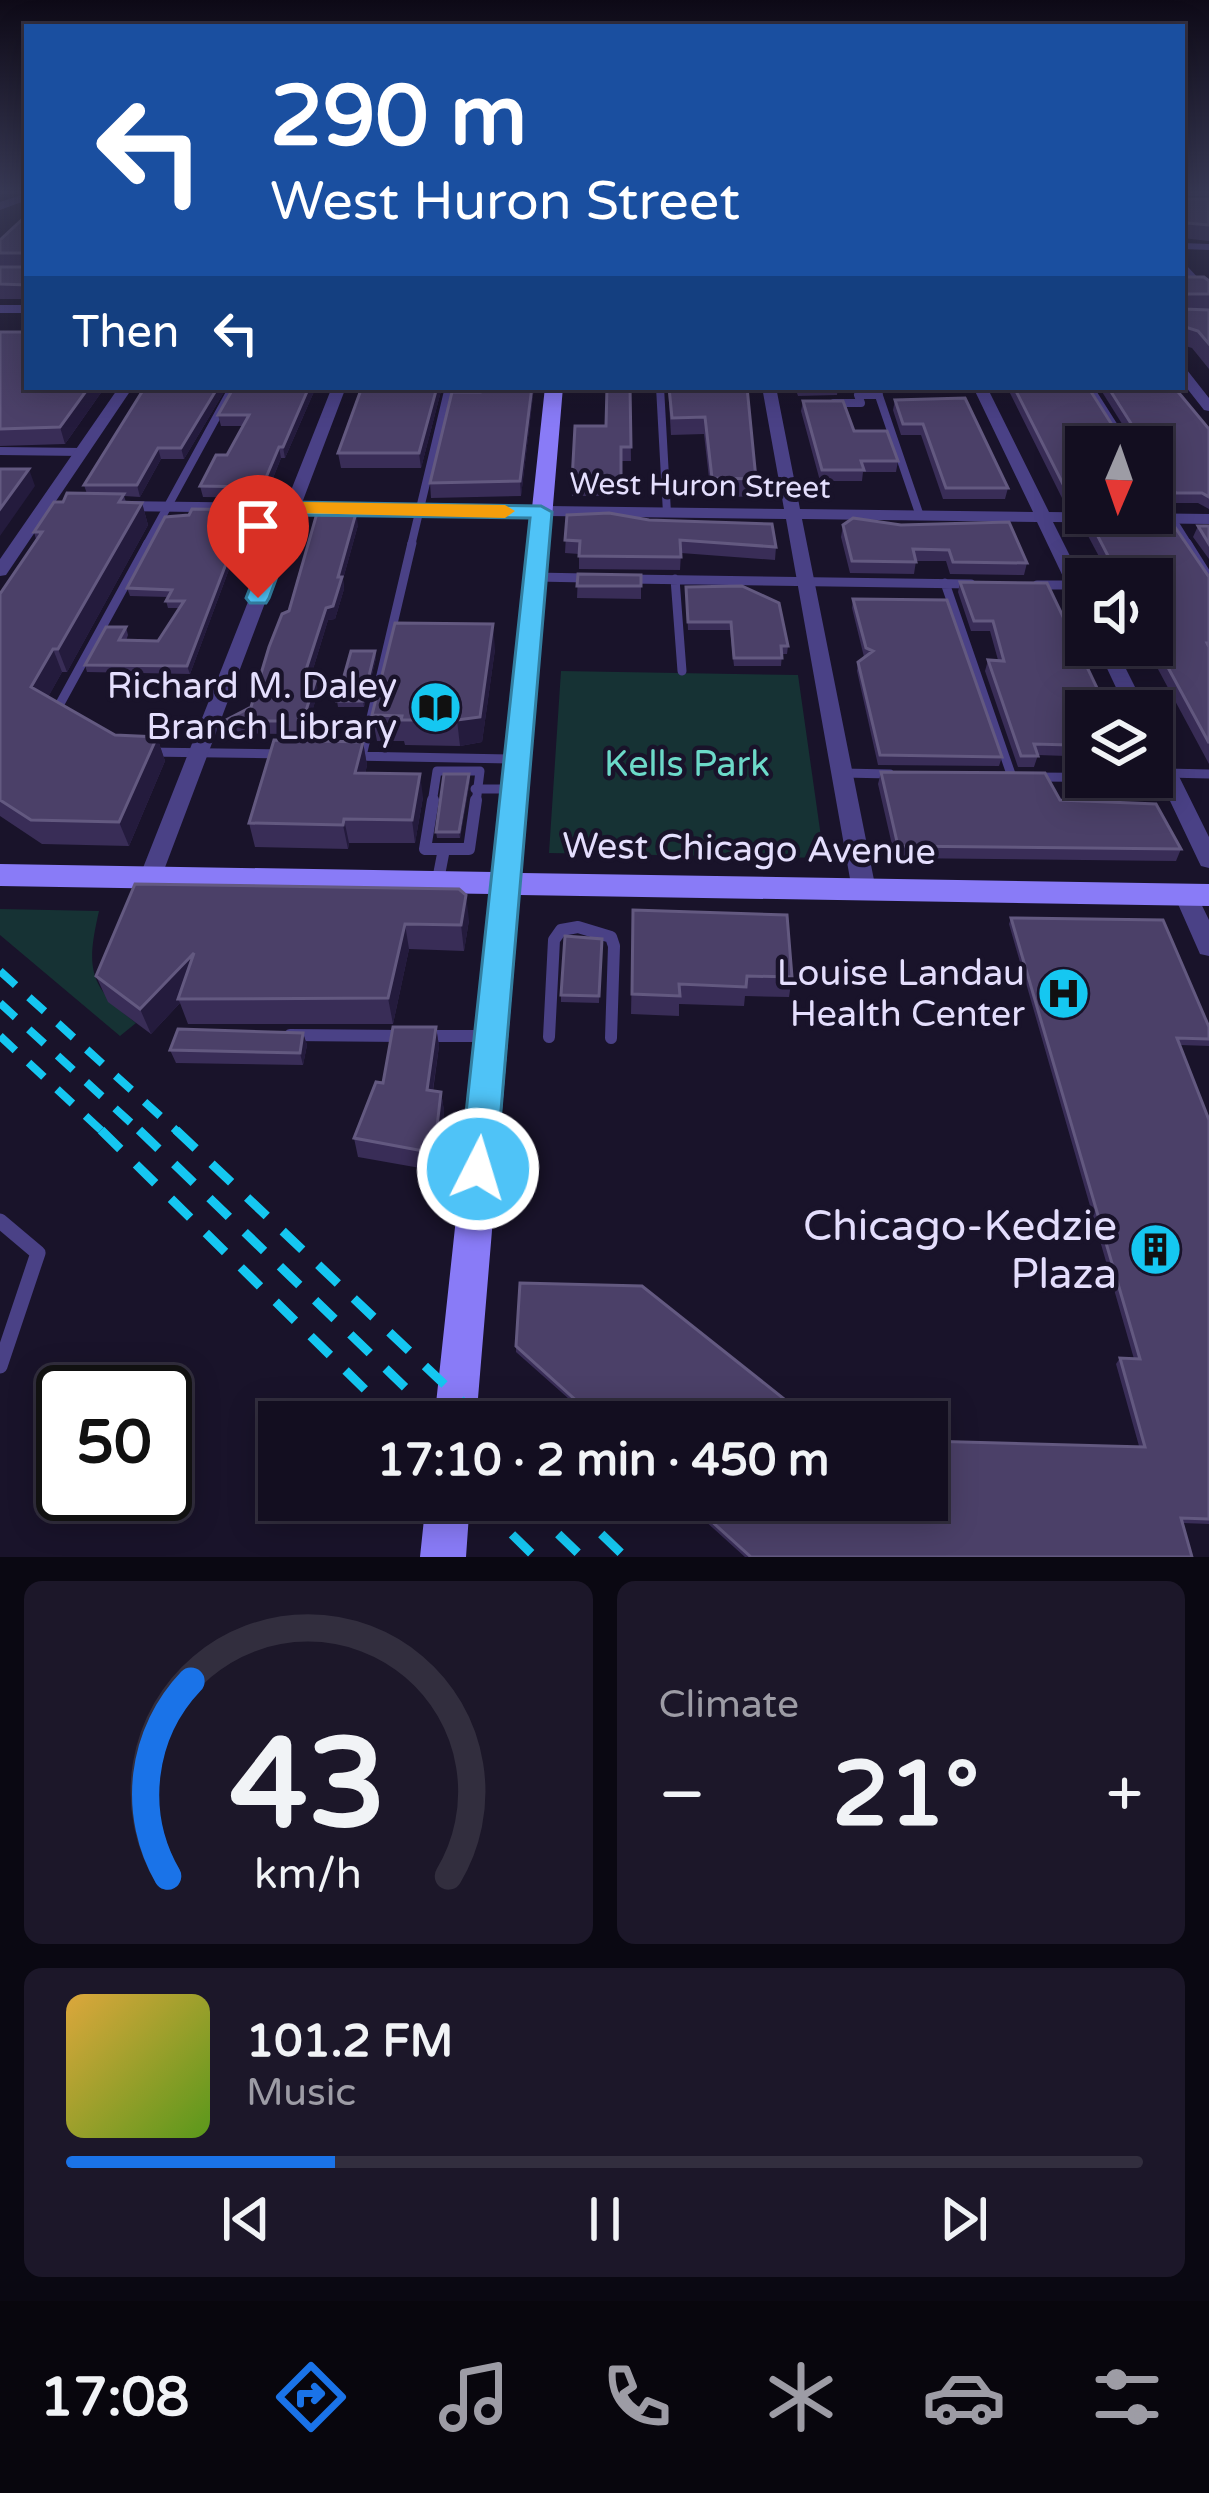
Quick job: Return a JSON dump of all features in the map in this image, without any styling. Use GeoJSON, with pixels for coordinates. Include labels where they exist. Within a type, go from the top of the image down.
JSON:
{"type":"FeatureCollection","features":[{"type":"Feature","properties":{"kind":"main road"},"geometry":{"type":"LineString","coordinates":[[457,1401],[554,390]]}},
{"type":"Feature","properties":{"kind":"main road","name":"West Chicago Avenue"},"geometry":{"type":"LineString","coordinates":[[8,870],[150,878],[1197,895]]}},
{"type":"Feature","properties":{"kind":"main road"},"geometry":{"type":"LineString","coordinates":[[442,1557],[446,1521]]}},
{"type":"Feature","properties":{"kind":"street"},"geometry":{"type":"LineString","coordinates":[[1185,377],[1209,407]]}},
{"type":"Feature","properties":{"kind":"street"},"geometry":{"type":"LineString","coordinates":[[0,571],[124,390]]}},
{"type":"Feature","properties":{"kind":"street"},"geometry":{"type":"LineString","coordinates":[[150,878],[338,390]]}},
{"type":"Feature","properties":{"kind":"street"},"geometry":{"type":"LineString","coordinates":[[770,390],[864,890]]}},
{"type":"Feature","properties":{"kind":"street"},"geometry":{"type":"LineString","coordinates":[[979,396],[1065,562]]}},
{"type":"Feature","properties":{"kind":"street"},"geometry":{"type":"LineString","coordinates":[[46,505],[69,505]]}},
{"type":"Feature","properties":{"kind":"street","name":"West Huron Street"},"geometry":{"type":"LineString","coordinates":[[89,506],[1065,517]]}},
{"type":"Feature","properties":{"kind":"street","name":"West Huron Street"},"geometry":{"type":"LineString","coordinates":[[1173,518],[1209,519]]}},
{"type":"Feature","properties":{"kind":"street"},"geometry":{"type":"LineString","coordinates":[[1173,786],[1209,860]]}},
{"type":"Feature","properties":{"kind":"street"},"geometry":{"type":"LineString","coordinates":[[1197,895],[1209,947]]}},
{"type":"Feature","properties":{"kind":"lane"},"geometry":{"type":"LineString","coordinates":[[1185,268],[1209,294]]}},
{"type":"Feature","properties":{"kind":"lane"},"geometry":{"type":"LineString","coordinates":[[74,721],[56,711],[231,390]]}},
{"type":"Feature","properties":{"kind":"lane"},"geometry":{"type":"LineString","coordinates":[[362,756],[448,390]]}},
{"type":"Feature","properties":{"kind":"lane"},"geometry":{"type":"LineString","coordinates":[[660,390],[667,513]]}},
{"type":"Feature","properties":{"kind":"lane"},"geometry":{"type":"LineString","coordinates":[[1091,390],[1114,426]]}},
{"type":"Feature","properties":{"kind":"lane"},"geometry":{"type":"LineString","coordinates":[[821,403],[861,403],[858,394],[902,400]]}},
{"type":"Feature","properties":{"kind":"lane"},"geometry":{"type":"LineString","coordinates":[[878,394],[920,516]]}},
{"type":"Feature","properties":{"kind":"lane"},"geometry":{"type":"LineString","coordinates":[[0,451],[82,452]]}},
{"type":"Feature","properties":{"kind":"lane"},"geometry":{"type":"LineString","coordinates":[[1173,520],[1209,578]]}},
{"type":"Feature","properties":{"kind":"lane"},"geometry":{"type":"LineString","coordinates":[[535,577],[989,584]]}},
{"type":"Feature","properties":{"kind":"lane"},"geometry":{"type":"LineString","coordinates":[[676,579],[682,671]]}},
{"type":"Feature","properties":{"kind":"lane"},"geometry":{"type":"LineString","coordinates":[[946,583],[1012,777]]}},
{"type":"Feature","properties":{"kind":"lane"},"geometry":{"type":"LineString","coordinates":[[1032,584],[1065,585]]}},
{"type":"Feature","properties":{"kind":"lane"},"geometry":{"type":"LineString","coordinates":[[128,751],[295,754]]}},
{"type":"Feature","properties":{"kind":"lane"},"geometry":{"type":"LineString","coordinates":[[340,755],[516,759]]}},
{"type":"Feature","properties":{"kind":"lane"},"geometry":{"type":"LineString","coordinates":[[437,771],[480,771],[475,789],[469,850],[425,849],[434,826],[437,771]]}},
{"type":"Feature","properties":{"kind":"lane"},"geometry":{"type":"LineString","coordinates":[[842,773],[896,774]]}},
{"type":"Feature","properties":{"kind":"lane"},"geometry":{"type":"LineString","coordinates":[[1173,776],[1209,773]]}},
{"type":"Feature","properties":{"kind":"lane"},"geometry":{"type":"LineString","coordinates":[[989,777],[1065,777]]}},
{"type":"Feature","properties":{"kind":"lane"},"geometry":{"type":"LineString","coordinates":[[475,789],[513,789]]}},
{"type":"Feature","properties":{"kind":"lane"},"geometry":{"type":"LineString","coordinates":[[438,884],[443,849]]}},
{"type":"Feature","properties":{"kind":"lane"},"geometry":{"type":"LineString","coordinates":[[549,1037],[554,940],[561,930],[578,927],[611,937],[614,946],[611,1038]]}},
{"type":"Feature","properties":{"kind":"lane"},"geometry":{"type":"LineString","coordinates":[[280,1035],[490,1036]]}},
{"type":"Feature","properties":{"kind":"lane"},"geometry":{"type":"LineString","coordinates":[[0,1221],[38,1253],[0,1366]]}},
{"type":"Feature","properties":{"kind":"green space","name":"Kells Park"},"geometry":{"type":"Polygon","coordinates":[[[561,671],[798,675],[824,858],[549,853],[561,671]]]}},
{"type":"Feature","properties":{"kind":"green space"},"geometry":{"type":"Polygon","coordinates":[[[0,909],[99,911],[92,962],[95,975],[108,998],[136,1023],[120,1036],[0,935],[0,909]]]}},
{"type":"Feature","properties":{"kind":"building"},"geometry":{"type":"Polygon","coordinates":[[[0,267],[24,267],[24,285],[0,284],[0,267]]]}},
{"type":"Feature","properties":{"kind":"building"},"geometry":{"type":"Polygon","coordinates":[[[1185,277],[1209,281],[1209,294],[1187,294],[1185,304],[1185,277]]]}},
{"type":"Feature","properties":{"kind":"building"},"geometry":{"type":"Polygon","coordinates":[[[1185,309],[1209,310],[1209,344],[1198,331],[1185,327],[1185,309]]]}},
{"type":"Feature","properties":{"kind":"building"},"geometry":{"type":"Polygon","coordinates":[[[0,332],[24,332],[24,390],[87,390],[60,427],[0,429],[0,332]]]}},
{"type":"Feature","properties":{"kind":"building"},"geometry":{"type":"Polygon","coordinates":[[[143,390],[216,390],[181,448],[158,448],[137,485],[84,485],[143,390]]]}},
{"type":"Feature","properties":{"kind":"building"},"geometry":{"type":"Polygon","coordinates":[[[232,390],[308,390],[262,487],[200,486],[216,455],[227,455],[249,415],[218,415],[232,390]]]}},
{"type":"Feature","properties":{"kind":"building"},"geometry":{"type":"Polygon","coordinates":[[[361,390],[436,390],[419,453],[338,453],[361,390]]]}},
{"type":"Feature","properties":{"kind":"building"},"geometry":{"type":"Polygon","coordinates":[[[532,390],[520,481],[430,483],[452,392],[532,390]]]}},
{"type":"Feature","properties":{"kind":"building"},"geometry":{"type":"Polygon","coordinates":[[[607,390],[630,390],[631,447],[621,447],[621,481],[572,481],[575,426],[606,426],[607,390]]]}},
{"type":"Feature","properties":{"kind":"building"},"geometry":{"type":"Polygon","coordinates":[[[669,390],[747,390],[756,479],[712,478],[705,417],[672,418],[669,390]]]}},
{"type":"Feature","properties":{"kind":"building"},"geometry":{"type":"Polygon","coordinates":[[[1016,390],[1090,390],[1113,426],[1065,426],[1065,488],[1016,390]]]}},
{"type":"Feature","properties":{"kind":"building"},"geometry":{"type":"Polygon","coordinates":[[[1110,390],[1176,390],[1209,429],[1209,497],[1176,493],[1173,426],[1133,426],[1110,390]]]}},
{"type":"Feature","properties":{"kind":"building"},"geometry":{"type":"Polygon","coordinates":[[[965,398],[1008,488],[946,488],[923,424],[903,424],[895,400],[965,398]]]}},
{"type":"Feature","properties":{"kind":"building"},"geometry":{"type":"Polygon","coordinates":[[[803,401],[843,401],[854,431],[887,431],[898,461],[861,461],[864,470],[822,470],[803,401]]]}},
{"type":"Feature","properties":{"kind":"building"},"geometry":{"type":"Polygon","coordinates":[[[0,469],[29,469],[0,509],[0,469]]]}},
{"type":"Feature","properties":{"kind":"building"},"geometry":{"type":"Polygon","coordinates":[[[67,493],[124,494],[119,502],[142,503],[31,687],[115,735],[157,737],[119,822],[31,820],[0,800],[0,594],[42,532],[34,532],[54,502],[63,502],[67,493]]]}},
{"type":"Feature","properties":{"kind":"building"},"geometry":{"type":"Polygon","coordinates":[[[192,509],[256,510],[250,533],[235,556],[229,556],[187,666],[85,665],[106,627],[126,627],[119,640],[158,641],[184,601],[166,601],[172,590],[127,588],[165,517],[189,515],[192,509]]]}},
{"type":"Feature","properties":{"kind":"building"},"geometry":{"type":"Polygon","coordinates":[[[317,513],[356,513],[333,606],[326,608],[303,679],[316,679],[299,733],[282,732],[285,721],[224,721],[251,707],[282,614],[289,611],[317,513]]]}},
{"type":"Feature","properties":{"kind":"building"},"geometry":{"type":"Polygon","coordinates":[[[609,513],[649,520],[772,524],[776,547],[680,540],[681,557],[579,556],[580,541],[565,540],[567,515],[609,513]]]}},
{"type":"Feature","properties":{"kind":"building"},"geometry":{"type":"Polygon","coordinates":[[[853,518],[901,525],[1009,522],[1027,563],[953,562],[949,550],[913,549],[916,562],[852,561],[843,525],[853,518]]]}},
{"type":"Feature","properties":{"kind":"building"},"geometry":{"type":"Polygon","coordinates":[[[1173,524],[1209,577],[1209,743],[1167,666],[1173,666],[1173,558],[1109,558],[1097,534],[1173,534],[1173,524]]]}},
{"type":"Feature","properties":{"kind":"building"},"geometry":{"type":"Polygon","coordinates":[[[1198,526],[1209,526],[1209,544],[1198,526]]]}},
{"type":"Feature","properties":{"kind":"building"},"geometry":{"type":"Polygon","coordinates":[[[578,574],[641,575],[641,586],[577,586],[578,574]]]}},
{"type":"Feature","properties":{"kind":"building"},"geometry":{"type":"Polygon","coordinates":[[[960,582],[1047,583],[1065,621],[1065,666],[1087,666],[1098,690],[1065,690],[1065,745],[1034,744],[1038,756],[1021,756],[988,660],[1004,661],[993,621],[974,621],[960,582]]]}},
{"type":"Feature","properties":{"kind":"building"},"geometry":{"type":"Polygon","coordinates":[[[742,586],[779,603],[788,646],[781,646],[782,658],[734,658],[731,622],[688,622],[686,587],[742,586]]]}},
{"type":"Feature","properties":{"kind":"building"},"geometry":{"type":"Polygon","coordinates":[[[853,599],[947,600],[1002,757],[880,755],[858,662],[873,651],[866,648],[853,599]]]}},
{"type":"Feature","properties":{"kind":"building","name":"Richard M. Daley Branch Library"},"geometry":{"type":"Polygon","coordinates":[[[395,623],[493,624],[480,717],[401,720],[402,716],[372,715],[395,623]]]}},
{"type":"Feature","properties":{"kind":"building"},"geometry":{"type":"Polygon","coordinates":[[[351,651],[375,651],[363,701],[337,701],[351,651]]]}},
{"type":"Feature","properties":{"kind":"building"},"geometry":{"type":"Polygon","coordinates":[[[274,740],[363,742],[355,773],[420,774],[412,820],[344,819],[343,825],[249,823],[274,740]]]}},
{"type":"Feature","properties":{"kind":"building"},"geometry":{"type":"Polygon","coordinates":[[[881,772],[1045,773],[1060,800],[1156,804],[1181,849],[898,846],[881,772]]]}},
{"type":"Feature","properties":{"kind":"building"},"geometry":{"type":"Polygon","coordinates":[[[444,774],[469,774],[459,832],[436,832],[444,774]]]}},
{"type":"Feature","properties":{"kind":"building"},"geometry":{"type":"Polygon","coordinates":[[[135,884],[459,889],[466,895],[461,925],[405,924],[388,998],[178,999],[194,953],[140,1009],[96,976],[135,884]]]}},
{"type":"Feature","properties":{"kind":"building"},"geometry":{"type":"Polygon","coordinates":[[[633,910],[787,915],[792,977],[747,976],[746,987],[679,984],[680,996],[632,994],[633,910]]]}},
{"type":"Feature","properties":{"kind":"building","name":"Chicago-Kedzie Plaza"},"geometry":{"type":"Polygon","coordinates":[[[1011,918],[1163,920],[1209,1027],[1209,1039],[1177,1038],[1209,1120],[1209,1519],[1181,1518],[1192,1557],[751,1557],[711,1521],[948,1521],[948,1442],[1145,1447],[1120,1358],[1140,1359],[1011,918]]]}},
{"type":"Feature","properties":{"kind":"building"},"geometry":{"type":"Polygon","coordinates":[[[565,936],[602,939],[599,996],[561,995],[565,936]]]}},
{"type":"Feature","properties":{"kind":"building"},"geometry":{"type":"Polygon","coordinates":[[[393,1027],[436,1027],[427,1090],[441,1092],[434,1153],[354,1138],[376,1082],[383,1083],[393,1027]]]}},
{"type":"Feature","properties":{"kind":"building"},"geometry":{"type":"Polygon","coordinates":[[[178,1029],[303,1033],[300,1053],[170,1050],[178,1029]]]}},
{"type":"Feature","properties":{"kind":"building","name":"Chicago-Kedzie Plaza"},"geometry":{"type":"Polygon","coordinates":[[[520,1283],[642,1286],[787,1401],[577,1401],[516,1346],[520,1283]]]}},
{"type":"Feature","properties":{"kind":"railway"},"geometry":{"type":"LineString","coordinates":[[0,971],[179,1133]]}},
{"type":"Feature","properties":{"kind":"railway"},"geometry":{"type":"LineString","coordinates":[[0,1003],[142,1133]]}},
{"type":"Feature","properties":{"kind":"railway"},"geometry":{"type":"LineString","coordinates":[[0,1036],[104,1133]]}},
{"type":"Feature","properties":{"kind":"railway"},"geometry":{"type":"LineString","coordinates":[[101,1130],[377,1401]]}},
{"type":"Feature","properties":{"kind":"railway"},"geometry":{"type":"LineString","coordinates":[[139,1130],[419,1401]]}},
{"type":"Feature","properties":{"kind":"railway"},"geometry":{"type":"LineString","coordinates":[[176,1130],[462,1401]]}},
{"type":"Feature","properties":{"kind":"railway"},"geometry":{"type":"LineString","coordinates":[[498,1521],[535,1557]]}},
{"type":"Feature","properties":{"kind":"railway"},"geometry":{"type":"LineString","coordinates":[[545,1521],[582,1557]]}},
{"type":"Feature","properties":{"kind":"railway"},"geometry":{"type":"LineString","coordinates":[[588,1521],[625,1557]]}},
{"type":"Feature","properties":{"kind":"slow traffic"},"geometry":{"type":"LineString","coordinates":[[304,509],[505,511]]}},
{"type":"Feature","properties":{"kind":"place","name":"Richard M. Daley Branch Library"},"geometry":{"type":"Point","coordinates":[436,707]}},
{"type":"Feature","properties":{"kind":"place","name":"Louise Landau Health Center"},"geometry":{"type":"Point","coordinates":[1064,994]}},
{"type":"Feature","properties":{"kind":"place","name":"Chicago-Kedzie Plaza"},"geometry":{"type":"Point","coordinates":[1156,1250]}},
{"type":"Feature","properties":{"kind":"route"},"geometry":{"type":"LineString","coordinates":[[258,598],[292,508],[541,512],[478,1169]]}}]}
